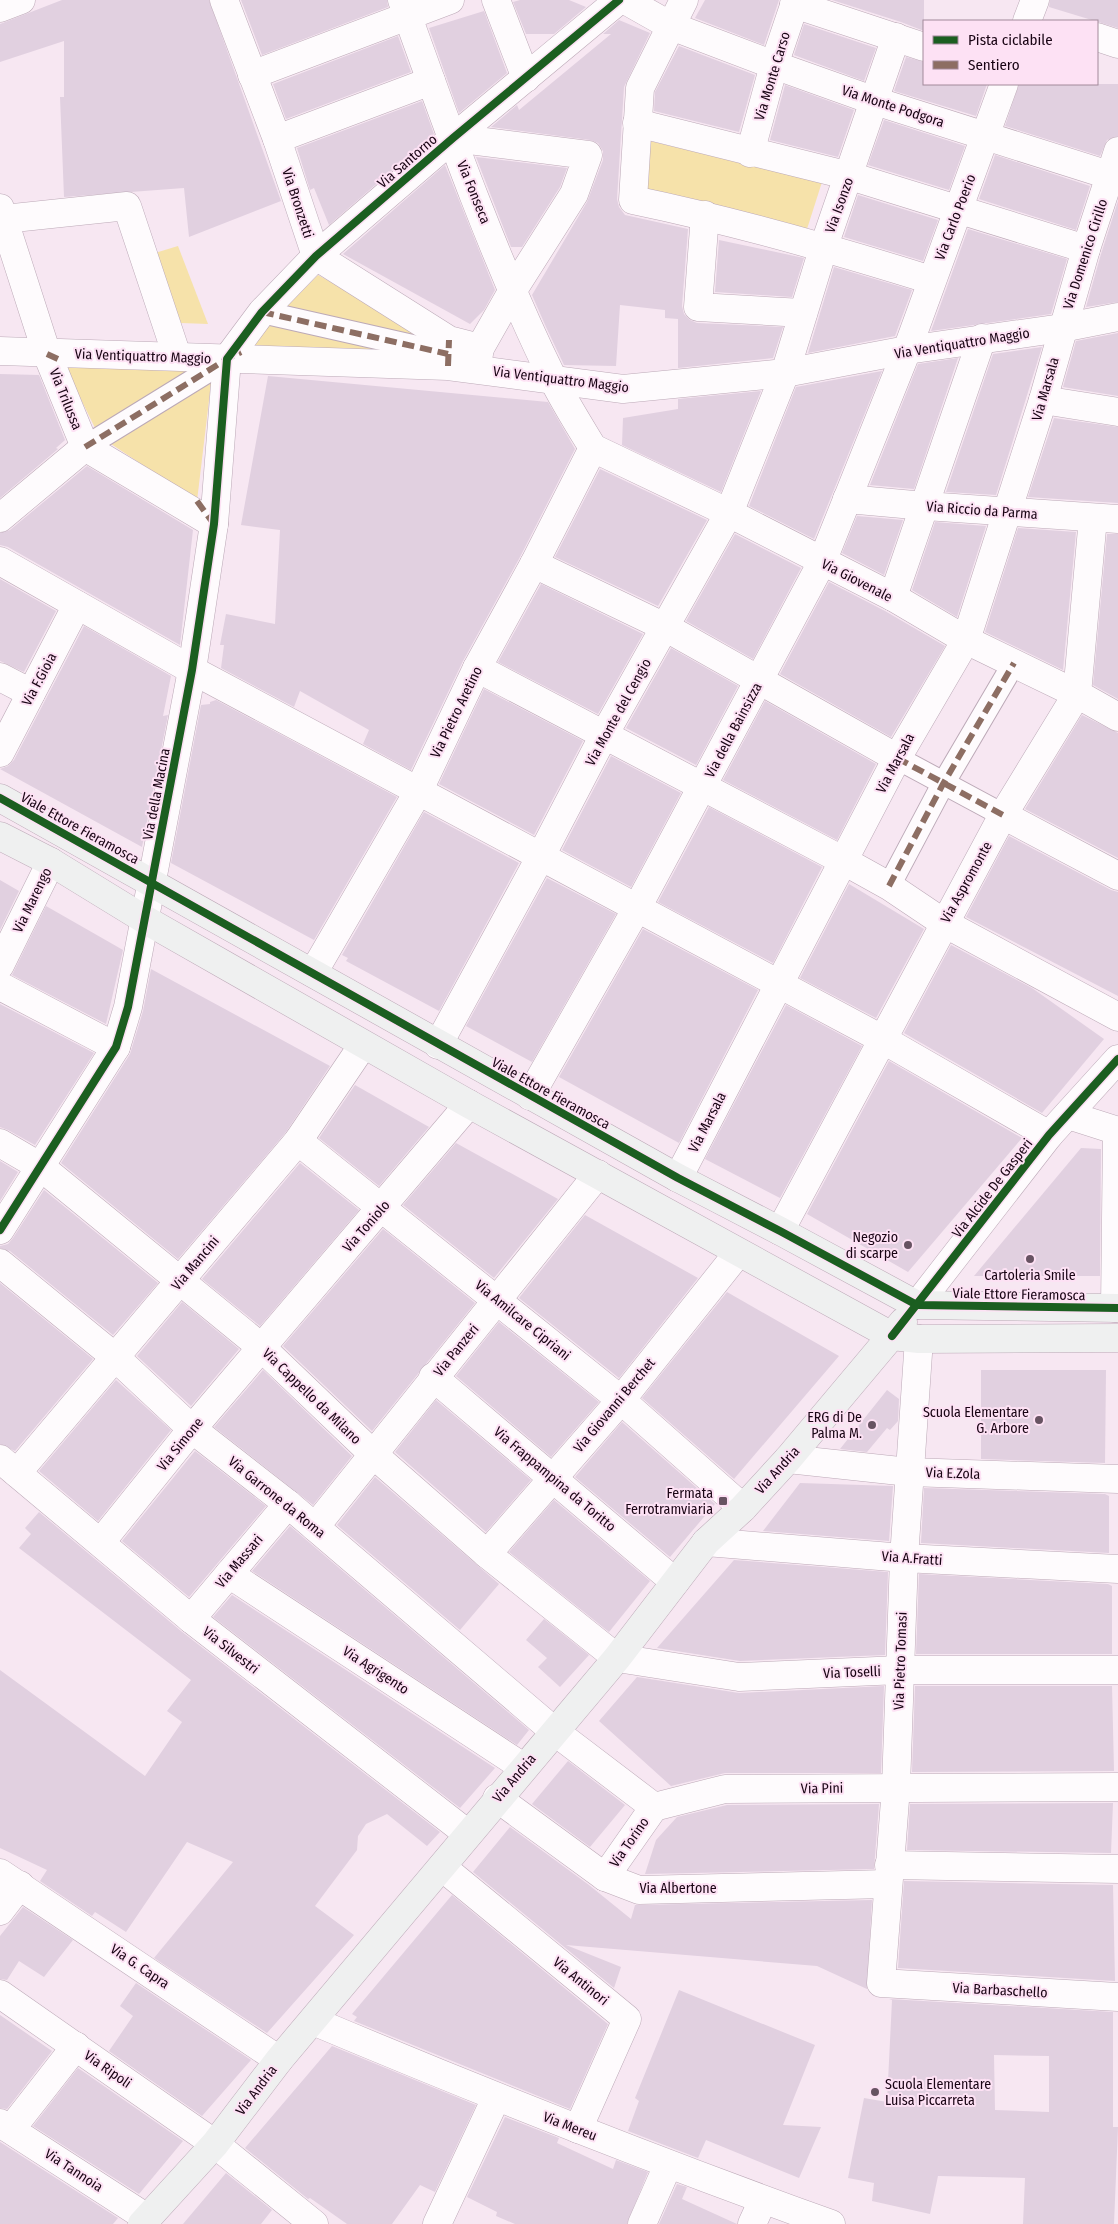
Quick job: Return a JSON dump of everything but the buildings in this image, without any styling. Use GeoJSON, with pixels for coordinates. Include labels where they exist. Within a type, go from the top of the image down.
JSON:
{"type":"FeatureCollection","features":[{"type":"Feature","properties":{"kind":"main road","name":"Viale Ettore Fieramosca"},"geometry":{"type":"LineString","coordinates":[[0,798],[678,1178],[917,1305],[1116,1308]]}},
{"type":"Feature","properties":{"kind":"main road"},"geometry":{"type":"LineString","coordinates":[[0,836],[51,862],[144,919],[363,1045],[738,1253],[892,1336],[919,1339],[1118,1338]]}},
{"type":"Feature","properties":{"kind":"main road","name":"Via Alcide De Gasperi"},"geometry":{"type":"LineString","coordinates":[[892,1336],[917,1305]]}},
{"type":"Feature","properties":{"kind":"main road","name":"Via Andria"},"geometry":{"type":"LineString","coordinates":[[145,2221],[215,2144],[279,2060],[442,1867],[523,1767],[617,1658],[706,1542],[743,1508],[788,1459],[892,1336]]}},
{"type":"Feature","properties":{"kind":"street"},"geometry":{"type":"LineString","coordinates":[[0,8],[21,0]]}},
{"type":"Feature","properties":{"kind":"street","name":"Via Bronzetti"},"geometry":{"type":"LineString","coordinates":[[224,0],[277,139],[316,256],[448,353]]}},
{"type":"Feature","properties":{"kind":"street"},"geometry":{"type":"LineString","coordinates":[[252,75],[404,8],[450,0]]}},
{"type":"Feature","properties":{"kind":"street"},"geometry":{"type":"LineString","coordinates":[[496,0],[526,78]]}},
{"type":"Feature","properties":{"kind":"street","name":"Via Santorno"},"geometry":{"type":"LineString","coordinates":[[234,356],[262,312],[316,256],[453,138],[619,0]]}},
{"type":"Feature","properties":{"kind":"street"},"geometry":{"type":"LineString","coordinates":[[625,0],[671,26]]}},
{"type":"Feature","properties":{"kind":"street"},"geometry":{"type":"LineString","coordinates":[[684,0],[640,88],[633,200],[705,215],[824,246],[931,280]]}},
{"type":"Feature","properties":{"kind":"street"},"geometry":{"type":"LineString","coordinates":[[795,2],[923,47]]}},
{"type":"Feature","properties":{"kind":"street","name":"Via Monte Carso"},"geometry":{"type":"LineString","coordinates":[[750,153],[774,65],[795,2]]}},
{"type":"Feature","properties":{"kind":"street","name":"Via Fonseca"},"geometry":{"type":"LineString","coordinates":[[404,8],[513,290],[554,380],[593,448]]}},
{"type":"Feature","properties":{"kind":"street","name":"Via Monte Podgora"},"geometry":{"type":"LineString","coordinates":[[671,26],[875,101],[986,136],[1116,169]]}},
{"type":"Feature","properties":{"kind":"street","name":"Via Isonzo"},"geometry":{"type":"LineString","coordinates":[[784,373],[824,246],[850,176],[896,37]]}},
{"type":"Feature","properties":{"kind":"street"},"geometry":{"type":"LineString","coordinates":[[1098,37],[1118,44]]}},
{"type":"Feature","properties":{"kind":"street"},"geometry":{"type":"LineString","coordinates":[[277,139],[431,81]]}},
{"type":"Feature","properties":{"kind":"street","name":"Via Carlo Poerio"},"geometry":{"type":"LineString","coordinates":[[907,350],[1004,85]]}},
{"type":"Feature","properties":{"kind":"street"},"geometry":{"type":"LineString","coordinates":[[637,123],[750,153],[850,176],[1086,249]]}},
{"type":"Feature","properties":{"kind":"street"},"geometry":{"type":"LineString","coordinates":[[453,138],[588,155],[574,194],[513,290],[478,359]]}},
{"type":"Feature","properties":{"kind":"street","name":"Via Domenico Cirillo"},"geometry":{"type":"LineString","coordinates":[[1062,328],[1086,249],[1116,169]]}},
{"type":"Feature","properties":{"kind":"street"},"geometry":{"type":"LineString","coordinates":[[2,214],[127,206],[178,356]]}},
{"type":"Feature","properties":{"kind":"street","name":"Via Trilussa"},"geometry":{"type":"LineString","coordinates":[[2,214],[55,357],[85,447],[214,524]]}},
{"type":"Feature","properties":{"kind":"street"},"geometry":{"type":"LineString","coordinates":[[705,215],[698,307],[804,313]]}},
{"type":"Feature","properties":{"kind":"street"},"geometry":{"type":"LineString","coordinates":[[262,312],[448,353]]}},
{"type":"Feature","properties":{"kind":"street","name":"Via Ventiquattro Maggio"},"geometry":{"type":"LineString","coordinates":[[0,351],[55,357],[448,353],[478,359],[554,380],[623,389],[784,373],[907,350],[1062,328],[1118,317]]}},
{"type":"Feature","properties":{"kind":"street","name":"Via Marsala"},"geometry":{"type":"LineString","coordinates":[[678,1178],[897,758],[966,640],[1043,400],[1062,328]]}},
{"type":"Feature","properties":{"kind":"street"},"geometry":{"type":"LineString","coordinates":[[892,597],[982,338]]}},
{"type":"Feature","properties":{"kind":"street","name":"Via della Bainsizza"},"geometry":{"type":"LineString","coordinates":[[530,1096],[703,788],[822,562],[907,350]]}},
{"type":"Feature","properties":{"kind":"street"},"geometry":{"type":"LineString","coordinates":[[0,518],[85,447],[234,356]]}},
{"type":"Feature","properties":{"kind":"street","name":"Via della Macina"},"geometry":{"type":"LineString","coordinates":[[0,1230],[116,1047],[128,1007],[192,670],[214,524],[234,356]]}},
{"type":"Feature","properties":{"kind":"street","name":"Via Monte del Cengio"},"geometry":{"type":"LineString","coordinates":[[438,1045],[541,856],[604,735],[729,512],[784,373]]}},
{"type":"Feature","properties":{"kind":"street"},"geometry":{"type":"LineString","coordinates":[[1043,400],[1118,412]]}},
{"type":"Feature","properties":{"kind":"street","name":"Via Giovenale"},"geometry":{"type":"LineString","coordinates":[[593,448],[729,512],[892,597],[966,640],[1077,694],[1118,717]]}},
{"type":"Feature","properties":{"kind":"street","name":"Via Pietro Aretino"},"geometry":{"type":"LineString","coordinates":[[313,972],[418,792],[477,668],[534,564],[593,448]]}},
{"type":"Feature","properties":{"kind":"street","name":"Via Riccio da Parma"},"geometry":{"type":"LineString","coordinates":[[847,499],[1105,519]]}},
{"type":"Feature","properties":{"kind":"street"},"geometry":{"type":"LineString","coordinates":[[197,501],[214,524]]}},
{"type":"Feature","properties":{"kind":"street","name":"Via Aspromonte"},"geometry":{"type":"LineString","coordinates":[[780,1231],[1003,815],[1077,694],[1105,519]]}},
{"type":"Feature","properties":{"kind":"street"},"geometry":{"type":"LineString","coordinates":[[0,561],[192,670],[882,1039],[1049,1135]]}},
{"type":"Feature","properties":{"kind":"street"},"geometry":{"type":"LineString","coordinates":[[534,564],[665,627],[943,784],[1118,876]]}},
{"type":"Feature","properties":{"kind":"street","name":"Via F.Gioia"},"geometry":{"type":"LineString","coordinates":[[0,753],[77,605]]}},
{"type":"Feature","properties":{"kind":"street"},"geometry":{"type":"LineString","coordinates":[[890,886],[943,784],[1014,663]]}},
{"type":"Feature","properties":{"kind":"street"},"geometry":{"type":"LineString","coordinates":[[477,668],[890,886],[944,923],[1118,1017]]}},
{"type":"Feature","properties":{"kind":"street"},"geometry":{"type":"LineString","coordinates":[[0,677],[31,693]]}},
{"type":"Feature","properties":{"kind":"street","name":"Via Marengo"},"geometry":{"type":"LineString","coordinates":[[0,965],[51,862]]}},
{"type":"Feature","properties":{"kind":"street"},"geometry":{"type":"LineString","coordinates":[[0,986],[116,1047]]}},
{"type":"Feature","properties":{"kind":"street","name":"Via Mancini"},"geometry":{"type":"LineString","coordinates":[[9,1466],[115,1357],[298,1141],[363,1045]]}},
{"type":"Feature","properties":{"kind":"street","name":"Via Alcide De Gasperi"},"geometry":{"type":"LineString","coordinates":[[917,1305],[1049,1135],[1118,1059]]}},
{"type":"Feature","properties":{"kind":"street","name":"Via Toniolo"},"geometry":{"type":"LineString","coordinates":[[261,1347],[382,1208],[469,1104]]}},
{"type":"Feature","properties":{"kind":"street"},"geometry":{"type":"LineString","coordinates":[[1068,1114],[1118,1131],[1116,1308]]}},
{"type":"Feature","properties":{"kind":"street","name":"Via Amilcare Cipriani"},"geometry":{"type":"LineString","coordinates":[[298,1141],[621,1400],[743,1508]]}},
{"type":"Feature","properties":{"kind":"street","name":"Via Cappello da Milano"},"geometry":{"type":"LineString","coordinates":[[0,1142],[41,1167],[261,1347],[374,1455],[487,1554],[617,1658]]}},
{"type":"Feature","properties":{"kind":"street","name":"Via Panzeri"},"geometry":{"type":"LineString","coordinates":[[315,1527],[374,1455],[433,1377],[598,1174]]}},
{"type":"Feature","properties":{"kind":"street","name":"Via Giovanni Berchet"},"geometry":{"type":"LineString","coordinates":[[487,1554],[621,1400],[738,1253]]}},
{"type":"Feature","properties":{"kind":"street","name":"Via Garrone da Roma"},"geometry":{"type":"LineString","coordinates":[[0,1263],[115,1357],[192,1429],[288,1504],[554,1731]]}},
{"type":"Feature","properties":{"kind":"street","name":"Via Pietro Tomasi"},"geometry":{"type":"LineString","coordinates":[[881,1983],[896,1787],[904,1558],[919,1339]]}},
{"type":"Feature","properties":{"kind":"street","name":"Via Simone"},"geometry":{"type":"LineString","coordinates":[[101,1542],[261,1347]]}},
{"type":"Feature","properties":{"kind":"street","name":"Via Frappampina da Toritto"},"geometry":{"type":"LineString","coordinates":[[433,1377],[553,1476],[675,1582]]}},
{"type":"Feature","properties":{"kind":"street","name":"Via E.Zola"},"geometry":{"type":"LineString","coordinates":[[788,1459],[909,1472],[1118,1479]]}},
{"type":"Feature","properties":{"kind":"street","name":"Via Silvestri"},"geometry":{"type":"LineString","coordinates":[[9,1466],[191,1619],[468,1834]]}},
{"type":"Feature","properties":{"kind":"street","name":"Via Massari"},"geometry":{"type":"LineString","coordinates":[[191,1619],[288,1504]]}},
{"type":"Feature","properties":{"kind":"street","name":"Via A.Fratti"},"geometry":{"type":"LineString","coordinates":[[706,1542],[904,1558],[1118,1569]]}},
{"type":"Feature","properties":{"kind":"street","name":"Via Agrigento"},"geometry":{"type":"LineString","coordinates":[[229,1574],[523,1767]]}},
{"type":"Feature","properties":{"kind":"street","name":"Via Toselli"},"geometry":{"type":"LineString","coordinates":[[617,1658],[740,1677],[900,1670],[1118,1670]]}},
{"type":"Feature","properties":{"kind":"street"},"geometry":{"type":"LineString","coordinates":[[554,1731],[654,1807]]}},
{"type":"Feature","properties":{"kind":"street","name":"Via Pini"},"geometry":{"type":"LineString","coordinates":[[654,1807],[725,1789],[1118,1787]]}},
{"type":"Feature","properties":{"kind":"street","name":"Via Albertone"},"geometry":{"type":"LineString","coordinates":[[497,1798],[605,1877],[639,1890],[888,1874],[1118,1869]]}},
{"type":"Feature","properties":{"kind":"street","name":"Via Torino"},"geometry":{"type":"LineString","coordinates":[[605,1877],[654,1807]]}},
{"type":"Feature","properties":{"kind":"street","name":"Via Antinori"},"geometry":{"type":"LineString","coordinates":[[442,1867],[627,2019],[578,2129]]}},
{"type":"Feature","properties":{"kind":"street"},"geometry":{"type":"LineString","coordinates":[[0,1911],[10,1879]]}},
{"type":"Feature","properties":{"kind":"street","name":"Via G. Capra"},"geometry":{"type":"LineString","coordinates":[[10,1879],[279,2060]]}},
{"type":"Feature","properties":{"kind":"street","name":"Via Barbaschello"},"geometry":{"type":"LineString","coordinates":[[881,1983],[1118,1997]]}},
{"type":"Feature","properties":{"kind":"street","name":"Via Ripoli"},"geometry":{"type":"LineString","coordinates":[[0,1994],[215,2144],[314,2224]]}},
{"type":"Feature","properties":{"kind":"street","name":"Via Mereu"},"geometry":{"type":"LineString","coordinates":[[313,2021],[496,2098],[668,2165],[831,2224]]}},
{"type":"Feature","properties":{"kind":"street"},"geometry":{"type":"LineString","coordinates":[[6,2126],[76,2046]]}},
{"type":"Feature","properties":{"kind":"street"},"geometry":{"type":"LineString","coordinates":[[443,2222],[496,2098]]}},
{"type":"Feature","properties":{"kind":"street","name":"Via Tannoia"},"geometry":{"type":"LineString","coordinates":[[6,2126],[145,2221]]}},
{"type":"Feature","properties":{"kind":"street"},"geometry":{"type":"LineString","coordinates":[[642,2224],[668,2165]]}},
{"type":"Feature","properties":{"kind":"street"},"geometry":{"type":"LineString","coordinates":[[752,2224],[763,2200]]}},
{"type":"Feature","properties":{"kind":"shaded area"},"geometry":{"type":"Polygon","coordinates":[[[646,140],[822,182],[807,229],[642,189],[646,140]]]}},
{"type":"Feature","properties":{"kind":"shaded area"},"geometry":{"type":"Polygon","coordinates":[[[178,246],[208,324],[181,323],[155,253],[178,246]]]}},
{"type":"Feature","properties":{"kind":"shaded area"},"geometry":{"type":"Polygon","coordinates":[[[318,275],[449,347],[448,360],[241,352],[318,275]]]}},
{"type":"Feature","properties":{"kind":"shaded area"},"geometry":{"type":"Polygon","coordinates":[[[62,361],[213,367],[197,501],[99,436],[62,361]]]}},
{"type":"Feature","properties":{"kind":"marked path"},"geometry":{"type":"LineString","coordinates":[[262,312],[448,354]]}},
{"type":"Feature","properties":{"kind":"marked path"},"geometry":{"type":"LineString","coordinates":[[448,366],[449,340]]}},
{"type":"Feature","properties":{"kind":"marked path"},"geometry":{"type":"LineString","coordinates":[[85,447],[241,352]]}},
{"type":"Feature","properties":{"kind":"marked path"},"geometry":{"type":"LineString","coordinates":[[47,354],[62,361]]}},
{"type":"Feature","properties":{"kind":"marked path"},"geometry":{"type":"LineString","coordinates":[[197,501],[213,523]]}},
{"type":"Feature","properties":{"kind":"marked path"},"geometry":{"type":"LineString","coordinates":[[889,886],[943,784],[1014,663]]}},
{"type":"Feature","properties":{"kind":"marked path"},"geometry":{"type":"LineString","coordinates":[[897,758],[1003,815]]}},
{"type":"Feature","properties":{"kind":"cycle path"},"geometry":{"type":"LineString","coordinates":[[0,1230],[116,1047],[128,1007],[192,670],[214,524],[227,359],[262,312],[316,256],[453,138],[619,0]]}},
{"type":"Feature","properties":{"kind":"cycle path"},"geometry":{"type":"LineString","coordinates":[[0,798],[678,1178],[917,1305],[1118,1308]]}},
{"type":"Feature","properties":{"kind":"cycle path"},"geometry":{"type":"LineString","coordinates":[[892,1336],[1049,1135],[1118,1059]]}},
{"type":"Feature","properties":{"kind":"place","name":"Negozio di scarpe"},"geometry":{"type":"Point","coordinates":[908,1245]}},
{"type":"Feature","properties":{"kind":"place","name":"Cartoleria Smile"},"geometry":{"type":"Point","coordinates":[1030,1259]}},
{"type":"Feature","properties":{"kind":"place","name":"Scuola Elementare G. Arbore"},"geometry":{"type":"Point","coordinates":[1039,1420]}},
{"type":"Feature","properties":{"kind":"place","name":"ERG di De Palma M."},"geometry":{"type":"Point","coordinates":[872,1425]}},
{"type":"Feature","properties":{"kind":"place","name":"Fermata Ferrotramviaria"},"geometry":{"type":"Point","coordinates":[723,1501]}},
{"type":"Feature","properties":{"kind":"place","name":"Scuola Elementare Luisa Piccarreta"},"geometry":{"type":"Point","coordinates":[875,2092]}}]}
